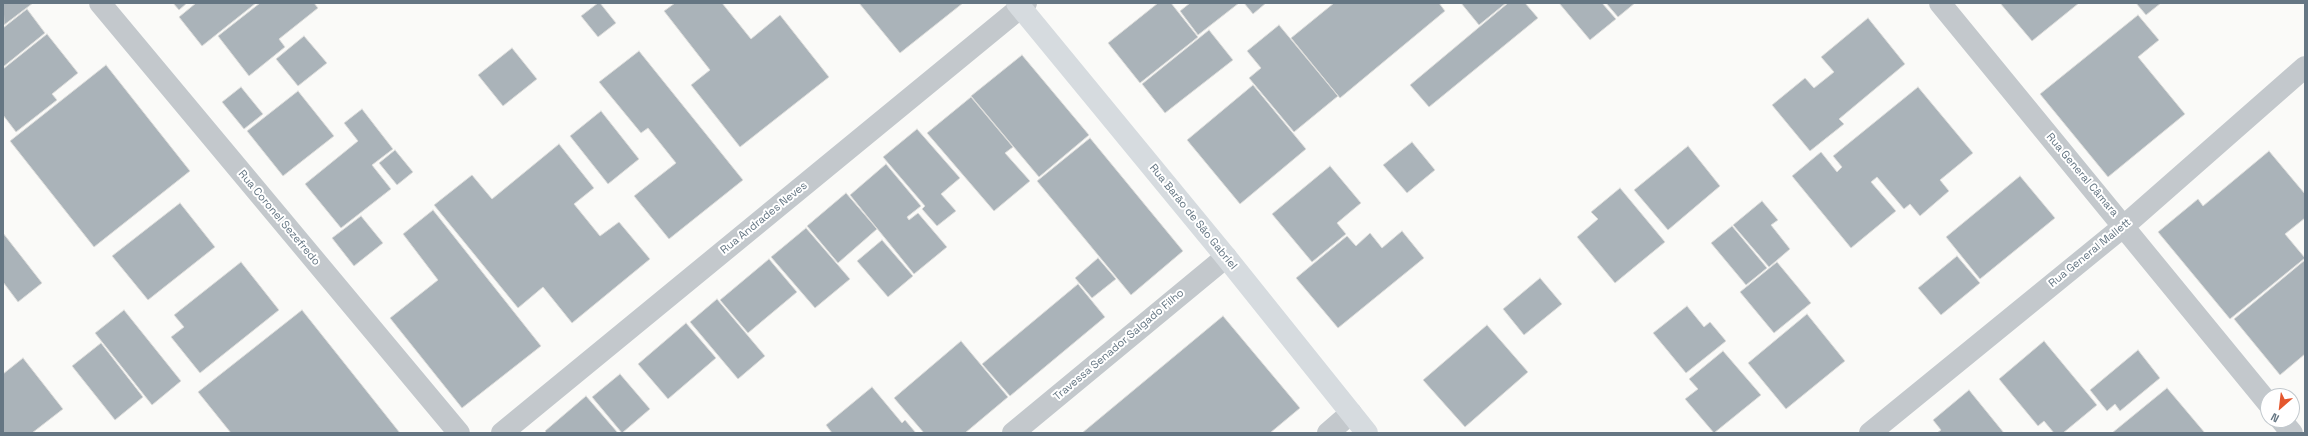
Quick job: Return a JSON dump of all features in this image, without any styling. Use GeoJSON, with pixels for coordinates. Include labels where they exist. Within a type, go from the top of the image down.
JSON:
{"type":"FeatureCollection","features":[{"type":"Feature","properties":{"kind":"main road","name":"Rua Barão de São Gabriel"},"geometry":{"type":"LineString","coordinates":[[1021,5],[1367,433]]}},
{"type":"Feature","properties":{"kind":"street","name":"Rua Coronel Sezefredo"},"geometry":{"type":"LineString","coordinates":[[100,3],[458,433]]}},
{"type":"Feature","properties":{"kind":"street","name":"Rua General Câmara"},"geometry":{"type":"LineString","coordinates":[[1940,3],[2260,393]]}},
{"type":"Feature","properties":{"kind":"street","name":"Rua Andrades Neves"},"geometry":{"type":"LineString","coordinates":[[502,433],[1021,5]]}},
{"type":"Feature","properties":{"kind":"street","name":"Rua General Mallett"},"geometry":{"type":"LineString","coordinates":[[1870,433],[2124,226],[2305,67]]}},
{"type":"Feature","properties":{"kind":"street","name":"Travessa Senador Salgado Filho"},"geometry":{"type":"LineString","coordinates":[[1013,433],[1226,257]]}},
{"type":"Feature","properties":{"kind":"street"},"geometry":{"type":"LineString","coordinates":[[1328,433],[1351,414]]}},
{"type":"Feature","properties":{"kind":"building"},"geometry":{"type":"Polygon","coordinates":[[[3,3],[33,3],[4,25],[3,3]]]}},
{"type":"Feature","properties":{"kind":"building"},"geometry":{"type":"Polygon","coordinates":[[[173,3],[187,3],[179,10],[173,3]]]}},
{"type":"Feature","properties":{"kind":"building"},"geometry":{"type":"Polygon","coordinates":[[[196,3],[256,3],[202,46],[179,17],[196,3]]]}},
{"type":"Feature","properties":{"kind":"building"},"geometry":{"type":"Polygon","coordinates":[[[260,3],[314,3],[318,8],[279,39],[285,47],[249,76],[218,36],[260,3]]]}},
{"type":"Feature","properties":{"kind":"building"},"geometry":{"type":"Polygon","coordinates":[[[600,3],[616,23],[598,37],[581,16],[600,3]]]}},
{"type":"Feature","properties":{"kind":"building"},"geometry":{"type":"Polygon","coordinates":[[[675,3],[722,3],[751,39],[780,15],[829,77],[740,147],[691,85],[710,70],[664,11],[675,3]]]}},
{"type":"Feature","properties":{"kind":"building"},"geometry":{"type":"Polygon","coordinates":[[[859,3],[963,3],[900,53],[859,3]]]}},
{"type":"Feature","properties":{"kind":"building"},"geometry":{"type":"Polygon","coordinates":[[[1158,3],[1171,3],[1198,37],[1140,83],[1108,43],[1158,3]]]}},
{"type":"Feature","properties":{"kind":"building"},"geometry":{"type":"Polygon","coordinates":[[[1190,3],[1239,3],[1198,35],[1180,11],[1190,3]]]}},
{"type":"Feature","properties":{"kind":"building"},"geometry":{"type":"Polygon","coordinates":[[[1244,3],[1266,3],[1253,14],[1244,3]]]}},
{"type":"Feature","properties":{"kind":"building"},"geometry":{"type":"Polygon","coordinates":[[[1334,3],[1439,3],[1445,11],[1340,98],[1291,38],[1334,3]]]}},
{"type":"Feature","properties":{"kind":"building"},"geometry":{"type":"Polygon","coordinates":[[[1461,3],[1506,3],[1479,25],[1461,3]]]}},
{"type":"Feature","properties":{"kind":"building"},"geometry":{"type":"Polygon","coordinates":[[[1508,3],[1525,3],[1538,18],[1429,107],[1410,85],[1508,3]]]}},
{"type":"Feature","properties":{"kind":"building"},"geometry":{"type":"Polygon","coordinates":[[[1559,3],[1602,3],[1616,19],[1590,40],[1559,3]]]}},
{"type":"Feature","properties":{"kind":"building"},"geometry":{"type":"Polygon","coordinates":[[[1606,3],[1635,3],[1618,17],[1606,3]]]}},
{"type":"Feature","properties":{"kind":"building"},"geometry":{"type":"Polygon","coordinates":[[[2000,3],[2079,3],[2032,41],[2000,3]]]}},
{"type":"Feature","properties":{"kind":"building"},"geometry":{"type":"Polygon","coordinates":[[[2136,3],[2161,3],[2146,15],[2136,3]]]}},
{"type":"Feature","properties":{"kind":"building"},"geometry":{"type":"Polygon","coordinates":[[[27,9],[45,33],[3,67],[3,28],[27,9]]]}},
{"type":"Feature","properties":{"kind":"building"},"geometry":{"type":"Polygon","coordinates":[[[2138,15],[2159,40],[2138,57],[2185,114],[2108,177],[2040,94],[2138,15]]]}},
{"type":"Feature","properties":{"kind":"building"},"geometry":{"type":"Polygon","coordinates":[[[1868,18],[1905,64],[1839,119],[1844,124],[1810,151],[1772,105],[1805,78],[1814,88],[1834,72],[1821,57],[1868,18]]]}},
{"type":"Feature","properties":{"kind":"building"},"geometry":{"type":"Polygon","coordinates":[[[1279,25],[1338,96],[1294,132],[1249,78],[1261,68],[1247,51],[1279,25]]]}},
{"type":"Feature","properties":{"kind":"building"},"geometry":{"type":"Polygon","coordinates":[[[1209,30],[1233,60],[1165,113],[1142,84],[1209,30]]]}},
{"type":"Feature","properties":{"kind":"building"},"geometry":{"type":"Polygon","coordinates":[[[47,34],[78,73],[52,94],[57,100],[16,132],[3,115],[3,69],[47,34]]]}},
{"type":"Feature","properties":{"kind":"building"},"geometry":{"type":"Polygon","coordinates":[[[304,36],[327,63],[298,86],[276,59],[304,36]]]}},
{"type":"Feature","properties":{"kind":"building"},"geometry":{"type":"Polygon","coordinates":[[[512,48],[537,79],[503,106],[478,75],[512,48]]]}},
{"type":"Feature","properties":{"kind":"building"},"geometry":{"type":"Polygon","coordinates":[[[639,51],[743,180],[669,239],[634,196],[676,163],[648,128],[641,133],[599,82],[639,51]]]}},
{"type":"Feature","properties":{"kind":"building"},"geometry":{"type":"Polygon","coordinates":[[[1022,55],[1089,135],[1039,177],[971,96],[1022,55]]]}},
{"type":"Feature","properties":{"kind":"building"},"geometry":{"type":"Polygon","coordinates":[[[106,65],[190,171],[94,247],[10,141],[106,65]]]}},
{"type":"Feature","properties":{"kind":"building"},"geometry":{"type":"Polygon","coordinates":[[[1253,85],[1306,149],[1240,204],[1187,140],[1253,85]]]}},
{"type":"Feature","properties":{"kind":"building"},"geometry":{"type":"Polygon","coordinates":[[[241,87],[263,114],[244,129],[222,102],[241,87]]]}},
{"type":"Feature","properties":{"kind":"building"},"geometry":{"type":"Polygon","coordinates":[[[1918,87],[1973,153],[1940,180],[1949,191],[1920,216],[1910,204],[1904,209],[1877,177],[1871,182],[1896,211],[1851,248],[1792,176],[1821,152],[1837,172],[1842,167],[1833,156],[1918,87]]]}},
{"type":"Feature","properties":{"kind":"building"},"geometry":{"type":"Polygon","coordinates":[[[298,91],[334,136],[283,176],[247,131],[298,91]]]}},
{"type":"Feature","properties":{"kind":"building"},"geometry":{"type":"Polygon","coordinates":[[[971,97],[1013,147],[1005,153],[1030,181],[994,211],[927,133],[971,97]]]}},
{"type":"Feature","properties":{"kind":"building"},"geometry":{"type":"Polygon","coordinates":[[[362,109],[393,149],[372,165],[391,189],[341,228],[305,184],[358,141],[344,123],[362,109]]]}},
{"type":"Feature","properties":{"kind":"building"},"geometry":{"type":"Polygon","coordinates":[[[601,111],[639,159],[608,184],[570,136],[601,111]]]}},
{"type":"Feature","properties":{"kind":"building"},"geometry":{"type":"Polygon","coordinates":[[[917,129],[960,178],[941,194],[956,211],[937,226],[922,209],[925,206],[883,157],[917,129]]]}},
{"type":"Feature","properties":{"kind":"building"},"geometry":{"type":"Polygon","coordinates":[[[1090,138],[1183,251],[1131,295],[1037,181],[1090,138]]]}},
{"type":"Feature","properties":{"kind":"building"},"geometry":{"type":"Polygon","coordinates":[[[1412,142],[1435,170],[1407,193],[1383,165],[1412,142]]]}},
{"type":"Feature","properties":{"kind":"building"},"geometry":{"type":"Polygon","coordinates":[[[559,144],[594,188],[574,204],[600,236],[619,222],[650,259],[572,323],[543,287],[518,308],[434,205],[472,175],[492,199],[559,144]]]}},
{"type":"Feature","properties":{"kind":"building"},"geometry":{"type":"Polygon","coordinates":[[[1688,146],[1720,186],[1668,230],[1634,190],[1688,146]]]}},
{"type":"Feature","properties":{"kind":"building"},"geometry":{"type":"Polygon","coordinates":[[[395,150],[413,172],[397,185],[379,163],[395,150]]]}},
{"type":"Feature","properties":{"kind":"building"},"geometry":{"type":"Polygon","coordinates":[[[2269,151],[2305,194],[2305,218],[2285,234],[2305,258],[2230,319],[2158,232],[2198,199],[2203,206],[2269,151]]]}},
{"type":"Feature","properties":{"kind":"building"},"geometry":{"type":"Polygon","coordinates":[[[886,164],[921,206],[907,217],[909,220],[918,213],[947,247],[914,274],[850,195],[886,164]]]}},
{"type":"Feature","properties":{"kind":"building"},"geometry":{"type":"Polygon","coordinates":[[[1330,166],[1361,203],[1337,223],[1346,234],[1312,262],[1272,214],[1330,166]]]}},
{"type":"Feature","properties":{"kind":"building"},"geometry":{"type":"Polygon","coordinates":[[[2020,176],[2055,218],[1980,279],[1946,237],[2020,176]]]}},
{"type":"Feature","properties":{"kind":"building"},"geometry":{"type":"Polygon","coordinates":[[[1620,188],[1665,242],[1615,283],[1577,237],[1598,219],[1591,212],[1620,188]]]}},
{"type":"Feature","properties":{"kind":"building"},"geometry":{"type":"Polygon","coordinates":[[[846,193],[877,229],[838,263],[807,226],[846,193]]]}},
{"type":"Feature","properties":{"kind":"building"},"geometry":{"type":"Polygon","coordinates":[[[1762,201],[1778,220],[1771,225],[1790,249],[1769,267],[1733,225],[1762,201]]]}},
{"type":"Feature","properties":{"kind":"building"},"geometry":{"type":"Polygon","coordinates":[[[180,203],[215,247],[148,300],[112,256],[180,203]]]}},
{"type":"Feature","properties":{"kind":"building"},"geometry":{"type":"Polygon","coordinates":[[[433,210],[541,346],[462,408],[390,318],[438,280],[403,234],[433,210]]]}},
{"type":"Feature","properties":{"kind":"building"},"geometry":{"type":"Polygon","coordinates":[[[361,216],[383,243],[354,266],[332,238],[361,216]]]}},
{"type":"Feature","properties":{"kind":"building"},"geometry":{"type":"Polygon","coordinates":[[[1732,226],[1767,268],[1746,285],[1711,243],[1732,226]]]}},
{"type":"Feature","properties":{"kind":"building"},"geometry":{"type":"Polygon","coordinates":[[[806,228],[850,279],[815,308],[771,257],[806,228]]]}},
{"type":"Feature","properties":{"kind":"building"},"geometry":{"type":"Polygon","coordinates":[[[1402,231],[1424,258],[1338,328],[1296,278],[1347,236],[1356,246],[1370,233],[1382,248],[1402,231]]]}},
{"type":"Feature","properties":{"kind":"building"},"geometry":{"type":"Polygon","coordinates":[[[3,233],[42,283],[18,302],[3,282],[3,233]]]}},
{"type":"Feature","properties":{"kind":"building"},"geometry":{"type":"Polygon","coordinates":[[[882,240],[913,276],[888,297],[857,261],[882,240]]]}},
{"type":"Feature","properties":{"kind":"building"},"geometry":{"type":"Polygon","coordinates":[[[1957,256],[1980,283],[1941,315],[1918,288],[1957,256]]]}},
{"type":"Feature","properties":{"kind":"building"},"geometry":{"type":"Polygon","coordinates":[[[1098,258],[1116,279],[1092,298],[1075,278],[1098,258]]]}},
{"type":"Feature","properties":{"kind":"building"},"geometry":{"type":"Polygon","coordinates":[[[769,259],[797,292],[748,333],[720,300],[769,259]]]}},
{"type":"Feature","properties":{"kind":"building"},"geometry":{"type":"Polygon","coordinates":[[[2305,260],[2305,354],[2280,375],[2234,319],[2305,260]]]}},
{"type":"Feature","properties":{"kind":"building"},"geometry":{"type":"Polygon","coordinates":[[[241,262],[279,310],[200,373],[171,337],[184,327],[174,315],[241,262]]]}},
{"type":"Feature","properties":{"kind":"building"},"geometry":{"type":"Polygon","coordinates":[[[1777,262],[1811,303],[1774,333],[1740,292],[1777,262]]]}},
{"type":"Feature","properties":{"kind":"building"},"geometry":{"type":"Polygon","coordinates":[[[1540,278],[1562,304],[1524,335],[1503,309],[1540,278]]]}},
{"type":"Feature","properties":{"kind":"building"},"geometry":{"type":"Polygon","coordinates":[[[1078,284],[1105,317],[1010,396],[982,364],[1078,284]]]}},
{"type":"Feature","properties":{"kind":"building"},"geometry":{"type":"Polygon","coordinates":[[[717,299],[765,356],[738,379],[690,322],[717,299]]]}},
{"type":"Feature","properties":{"kind":"building"},"geometry":{"type":"Polygon","coordinates":[[[1687,306],[1704,327],[1710,322],[1726,341],[1686,373],[1653,333],[1687,306]]]}},
{"type":"Feature","properties":{"kind":"building"},"geometry":{"type":"Polygon","coordinates":[[[124,310],[181,381],[152,405],[95,333],[124,310]]]}},
{"type":"Feature","properties":{"kind":"building"},"geometry":{"type":"Polygon","coordinates":[[[302,310],[400,433],[231,433],[198,392],[302,310]]]}},
{"type":"Feature","properties":{"kind":"building"},"geometry":{"type":"Polygon","coordinates":[[[1807,314],[1845,361],[1786,409],[1748,363],[1807,314]]]}},
{"type":"Feature","properties":{"kind":"building"},"geometry":{"type":"Polygon","coordinates":[[[1223,316],[1300,408],[1270,433],[1082,433],[1223,316]]]}},
{"type":"Feature","properties":{"kind":"building"},"geometry":{"type":"Polygon","coordinates":[[[686,323],[716,358],[668,399],[638,364],[686,323]]]}},
{"type":"Feature","properties":{"kind":"building"},"geometry":{"type":"Polygon","coordinates":[[[1487,325],[1528,372],[1465,427],[1423,380],[1487,325]]]}},
{"type":"Feature","properties":{"kind":"building"},"geometry":{"type":"Polygon","coordinates":[[[961,341],[1008,397],[965,433],[924,433],[894,398],[961,341]]]}},
{"type":"Feature","properties":{"kind":"building"},"geometry":{"type":"Polygon","coordinates":[[[2044,341],[2097,405],[2063,433],[2054,433],[2044,421],[2038,426],[1999,379],[2044,341]]]}},
{"type":"Feature","properties":{"kind":"building"},"geometry":{"type":"Polygon","coordinates":[[[101,343],[143,397],[115,420],[72,366],[101,343]]]}},
{"type":"Feature","properties":{"kind":"building"},"geometry":{"type":"Polygon","coordinates":[[[2138,350],[2160,378],[2120,411],[2115,404],[2107,411],[2090,390],[2138,350]]]}},
{"type":"Feature","properties":{"kind":"building"},"geometry":{"type":"Polygon","coordinates":[[[1723,351],[1761,395],[1714,433],[1685,399],[1698,389],[1689,379],[1723,351]]]}},
{"type":"Feature","properties":{"kind":"building"},"geometry":{"type":"Polygon","coordinates":[[[23,358],[63,409],[32,433],[3,433],[3,374],[23,358]]]}},
{"type":"Feature","properties":{"kind":"building"},"geometry":{"type":"Polygon","coordinates":[[[620,374],[650,409],[622,433],[592,397],[620,374]]]}},
{"type":"Feature","properties":{"kind":"building"},"geometry":{"type":"Polygon","coordinates":[[[872,387],[902,423],[905,420],[916,433],[832,433],[826,425],[872,387]]]}},
{"type":"Feature","properties":{"kind":"building"},"geometry":{"type":"Polygon","coordinates":[[[2167,388],[2205,433],[2112,433],[2167,388]]]}},
{"type":"Feature","properties":{"kind":"building"},"geometry":{"type":"Polygon","coordinates":[[[1969,390],[2004,433],[1937,433],[1941,430],[1933,420],[1969,390]]]}},
{"type":"Feature","properties":{"kind":"building"},"geometry":{"type":"Polygon","coordinates":[[[586,396],[618,433],[547,433],[545,431],[586,396]]]}}]}
